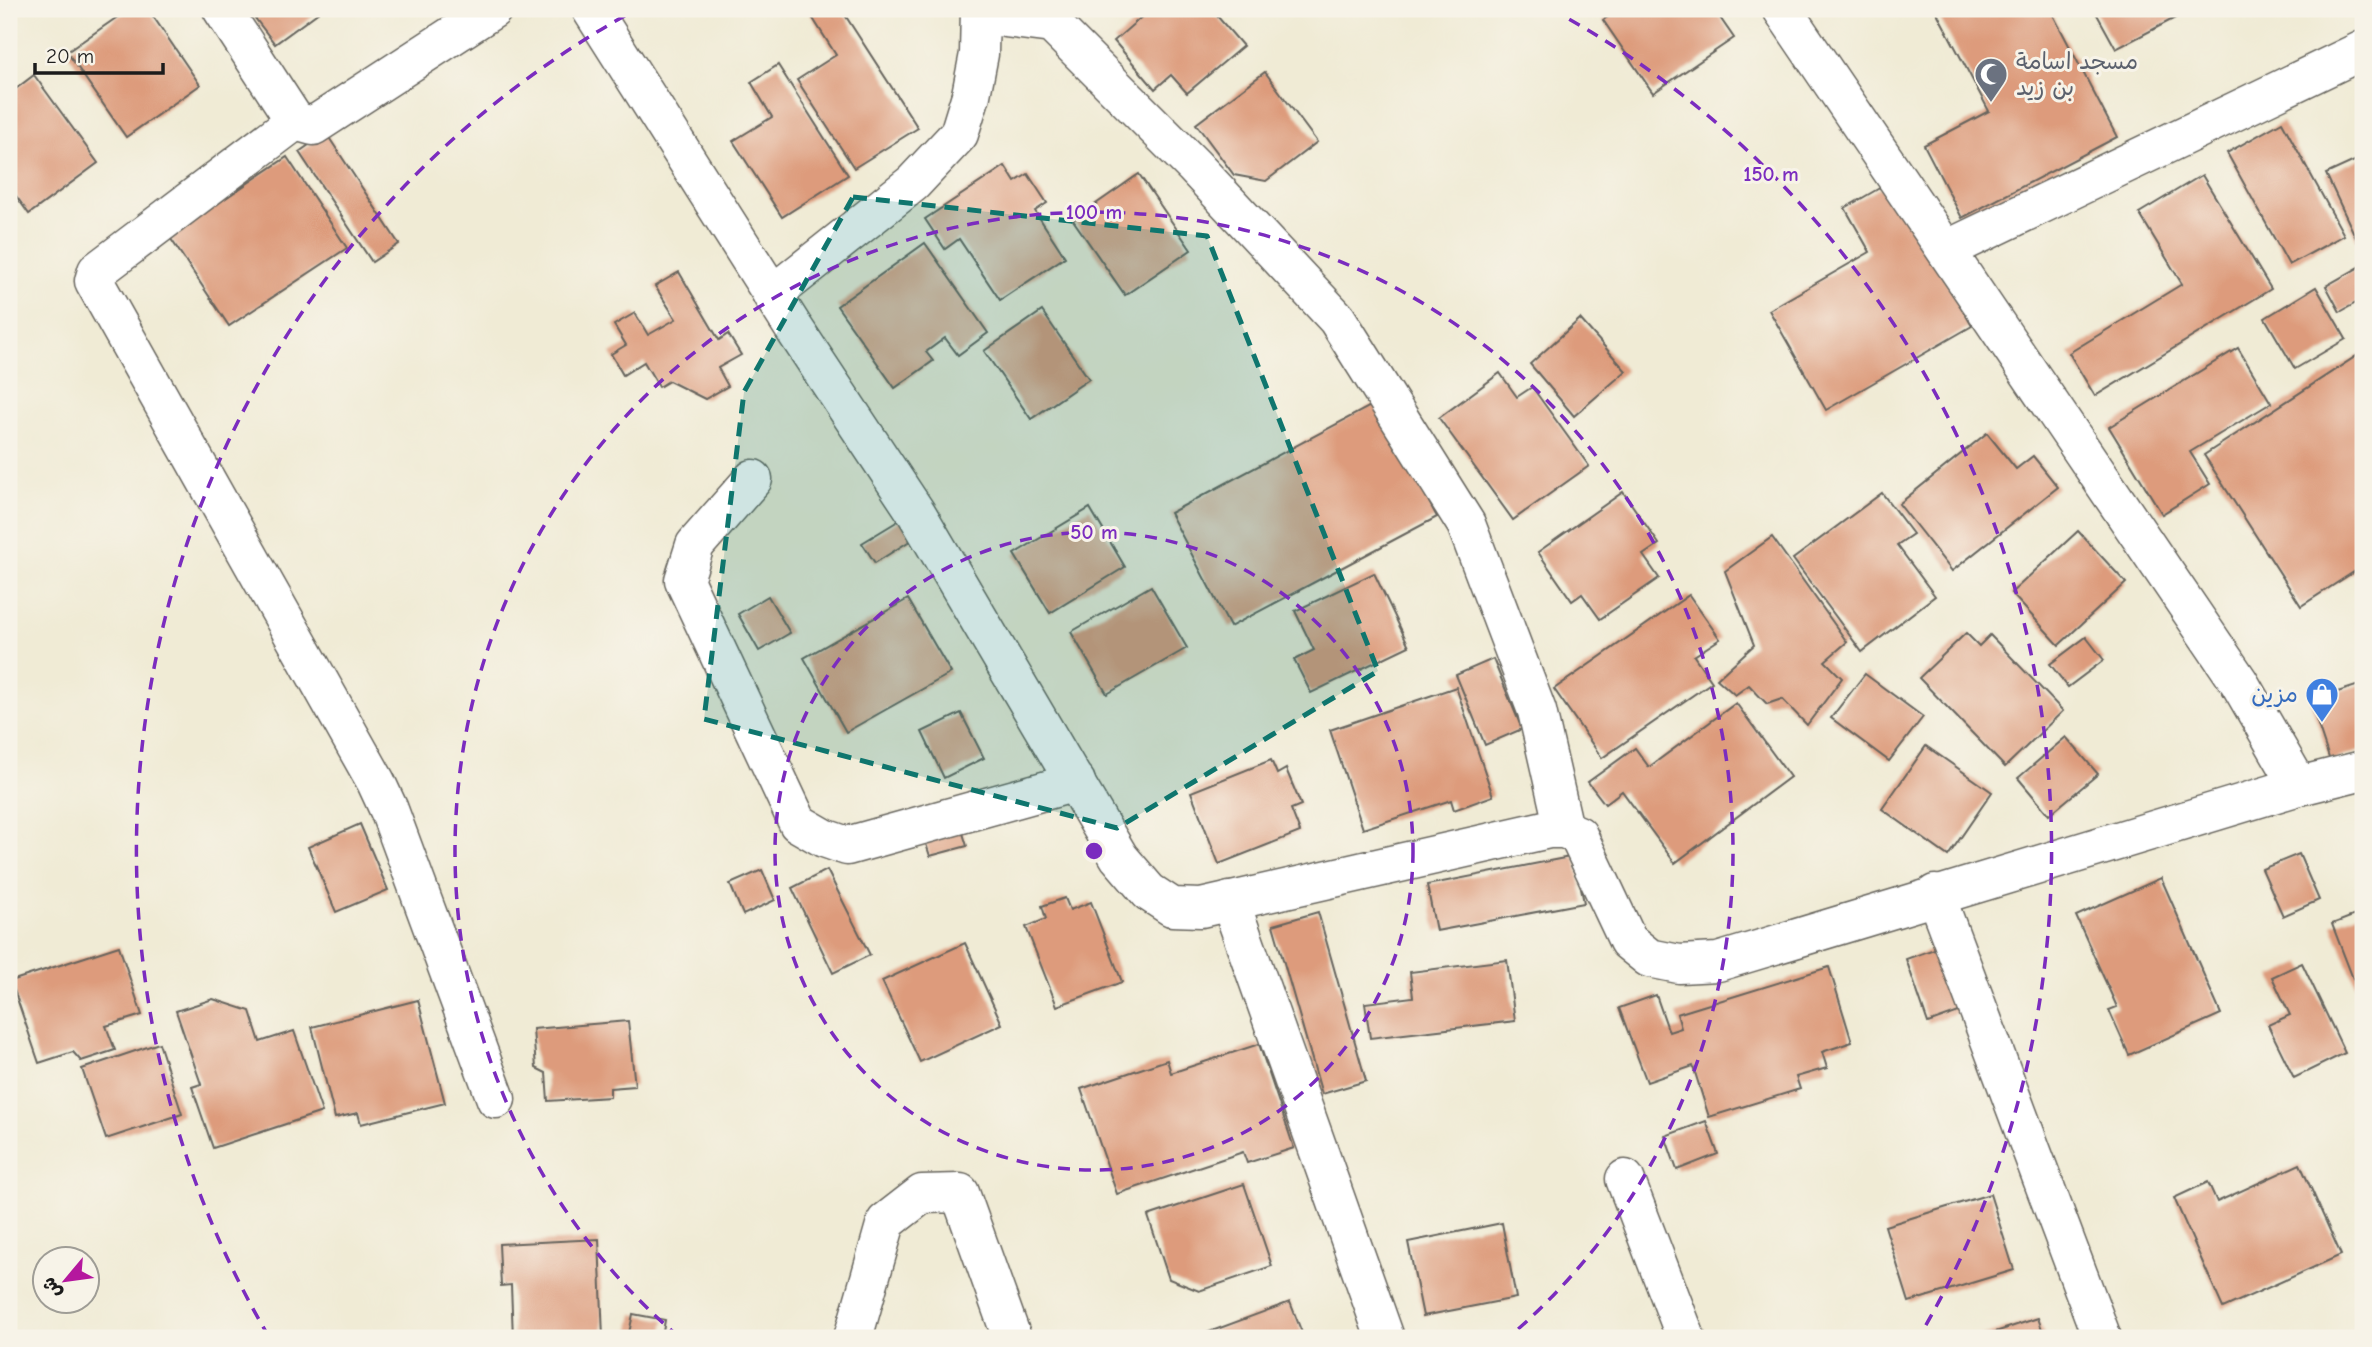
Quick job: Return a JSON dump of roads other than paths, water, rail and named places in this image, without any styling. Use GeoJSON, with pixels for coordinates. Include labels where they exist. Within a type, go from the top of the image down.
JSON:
{"type":"FeatureCollection","features":[{"type":"Feature","properties":{"kind":"street"},"geometry":{"type":"LineString","coordinates":[[222,9],[295,121],[313,126],[492,9]]}},
{"type":"Feature","properties":{"kind":"street"},"geometry":{"type":"LineString","coordinates":[[592,9],[772,295],[917,514],[1119,857],[1149,892],[1172,908],[1200,908],[1549,829],[1564,829],[1578,835],[1628,941],[1649,958],[1679,964],[1718,962],[1935,894],[2299,786],[2363,770]]}},
{"type":"Feature","properties":{"kind":"street"},"geometry":{"type":"LineString","coordinates":[[1782,9],[2239,682],[2299,786]]}},
{"type":"Feature","properties":{"kind":"street"},"geometry":{"type":"LineString","coordinates":[[772,295],[913,183],[959,134],[971,95],[979,54],[980,12],[1052,24],[1194,166],[1337,319],[1466,524],[1536,711],[1564,829]]}},
{"type":"Feature","properties":{"kind":"street"},"geometry":{"type":"LineString","coordinates":[[1946,250],[2363,50]]}},
{"type":"Feature","properties":{"kind":"street"},"geometry":{"type":"LineString","coordinates":[[295,121],[97,271],[94,281],[376,782],[389,810],[496,1099]]}},
{"type":"Feature","properties":{"kind":"street"},"geometry":{"type":"LineString","coordinates":[[753,479],[695,545],[684,580],[798,823],[824,838],[846,846],[1076,782]]}},
{"type":"Feature","properties":{"kind":"street"},"geometry":{"type":"LineString","coordinates":[[1935,894],[2102,1338]]}},
{"type":"Feature","properties":{"kind":"street"},"geometry":{"type":"LineString","coordinates":[[1230,901],[1385,1338]]}},
{"type":"Feature","properties":{"kind":"street"},"geometry":{"type":"LineString","coordinates":[[1625,1179],[1686,1338]]}},
{"type":"Feature","properties":{"kind":"street"},"geometry":{"type":"LineString","coordinates":[[853,1338],[886,1222],[922,1194],[960,1193],[1012,1338]]}},
{"type":"Feature","properties":{"kind":"place","name":"مسجد اسامة بن زيد"},"geometry":{"type":"Point","coordinates":[1991,104]}},
{"type":"Feature","properties":{"kind":"place","name":"مزين"},"geometry":{"type":"Point","coordinates":[2322,724]}}]}
